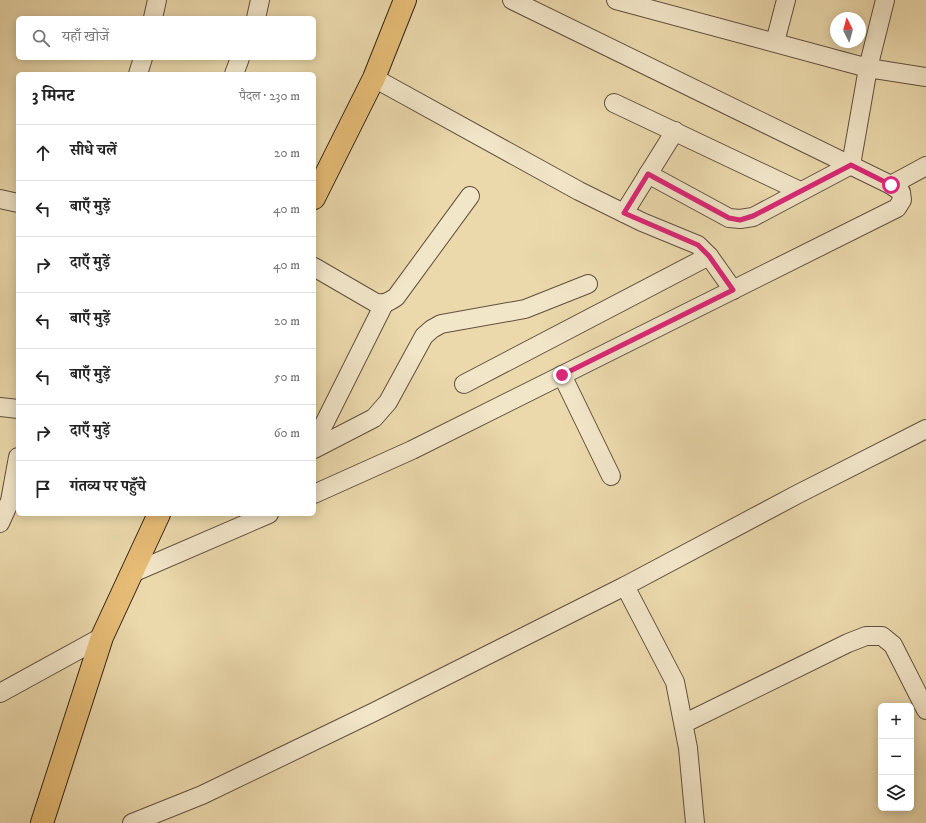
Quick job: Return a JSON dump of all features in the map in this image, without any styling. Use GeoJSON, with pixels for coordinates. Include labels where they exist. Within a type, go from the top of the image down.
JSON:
{"type":"FeatureCollection","features":[{"type":"Feature","properties":{"kind":"highway"},"geometry":{"type":"LineString","coordinates":[[316,194],[374,78],[405,0]]}},
{"type":"Feature","properties":{"kind":"highway"},"geometry":{"type":"LineString","coordinates":[[42,823],[102,637],[158,516]]}},
{"type":"Feature","properties":{"kind":"street"},"geometry":{"type":"LineString","coordinates":[[153,16],[157,0]]}},
{"type":"Feature","properties":{"kind":"street"},"geometry":{"type":"LineString","coordinates":[[256,16],[260,0]]}},
{"type":"Feature","properties":{"kind":"street"},"geometry":{"type":"LineString","coordinates":[[316,493],[412,450],[897,208],[902,200],[901,192],[891,185],[512,0]]}},
{"type":"Feature","properties":{"kind":"street"},"geometry":{"type":"LineString","coordinates":[[616,0],[868,68],[926,77]]}},
{"type":"Feature","properties":{"kind":"street"},"geometry":{"type":"LineString","coordinates":[[775,42],[786,0]]}},
{"type":"Feature","properties":{"kind":"street"},"geometry":{"type":"LineString","coordinates":[[851,165],[868,68],[885,0]]}},
{"type":"Feature","properties":{"kind":"street"},"geometry":{"type":"LineString","coordinates":[[138,72],[142,60]]}},
{"type":"Feature","properties":{"kind":"street"},"geometry":{"type":"LineString","coordinates":[[235,72],[239,60]]}},
{"type":"Feature","properties":{"kind":"street"},"geometry":{"type":"LineString","coordinates":[[374,78],[579,191],[624,213],[698,245],[709,256],[733,290]]}},
{"type":"Feature","properties":{"kind":"street"},"geometry":{"type":"LineString","coordinates":[[614,103],[800,191]]}},
{"type":"Feature","properties":{"kind":"street"},"geometry":{"type":"LineString","coordinates":[[624,213],[675,131]]}},
{"type":"Feature","properties":{"kind":"street"},"geometry":{"type":"LineString","coordinates":[[648,174],[729,218],[740,220],[753,216],[851,165]]}},
{"type":"Feature","properties":{"kind":"street"},"geometry":{"type":"LineString","coordinates":[[891,185],[926,166]]}},
{"type":"Feature","properties":{"kind":"street"},"geometry":{"type":"LineString","coordinates":[[316,440],[384,304],[396,296],[470,196]]}},
{"type":"Feature","properties":{"kind":"street"},"geometry":{"type":"LineString","coordinates":[[0,199],[16,203]]}},
{"type":"Feature","properties":{"kind":"street"},"geometry":{"type":"LineString","coordinates":[[464,384],[709,256]]}},
{"type":"Feature","properties":{"kind":"street"},"geometry":{"type":"LineString","coordinates":[[316,268],[376,303],[384,304]]}},
{"type":"Feature","properties":{"kind":"street"},"geometry":{"type":"LineString","coordinates":[[316,447],[374,418],[388,402],[424,336],[432,329],[441,324],[525,309],[588,284]]}},
{"type":"Feature","properties":{"kind":"street"},"geometry":{"type":"LineString","coordinates":[[562,375],[611,476]]}},
{"type":"Feature","properties":{"kind":"street"},"geometry":{"type":"LineString","coordinates":[[0,407],[16,409]]}},
{"type":"Feature","properties":{"kind":"street"},"geometry":{"type":"LineString","coordinates":[[132,823],[223,785],[374,712],[625,586],[798,494],[926,429]]}},
{"type":"Feature","properties":{"kind":"street"},"geometry":{"type":"LineString","coordinates":[[0,523],[10,501],[16,468]]}},
{"type":"Feature","properties":{"kind":"street"},"geometry":{"type":"LineString","coordinates":[[130,574],[264,516]]}},
{"type":"Feature","properties":{"kind":"street"},"geometry":{"type":"LineString","coordinates":[[625,586],[675,682],[684,723],[695,823]]}},
{"type":"Feature","properties":{"kind":"street"},"geometry":{"type":"LineString","coordinates":[[684,723],[848,643],[866,636],[882,636],[893,645],[926,710]]}},
{"type":"Feature","properties":{"kind":"street"},"geometry":{"type":"LineString","coordinates":[[0,693],[102,637]]}},
{"type":"Feature","properties":{"kind":"route"},"geometry":{"type":"LineString","coordinates":[[562,375],[733,290],[709,256],[698,245],[624,213],[648,174],[729,218],[740,220],[753,216],[851,165],[891,185]]}}]}
